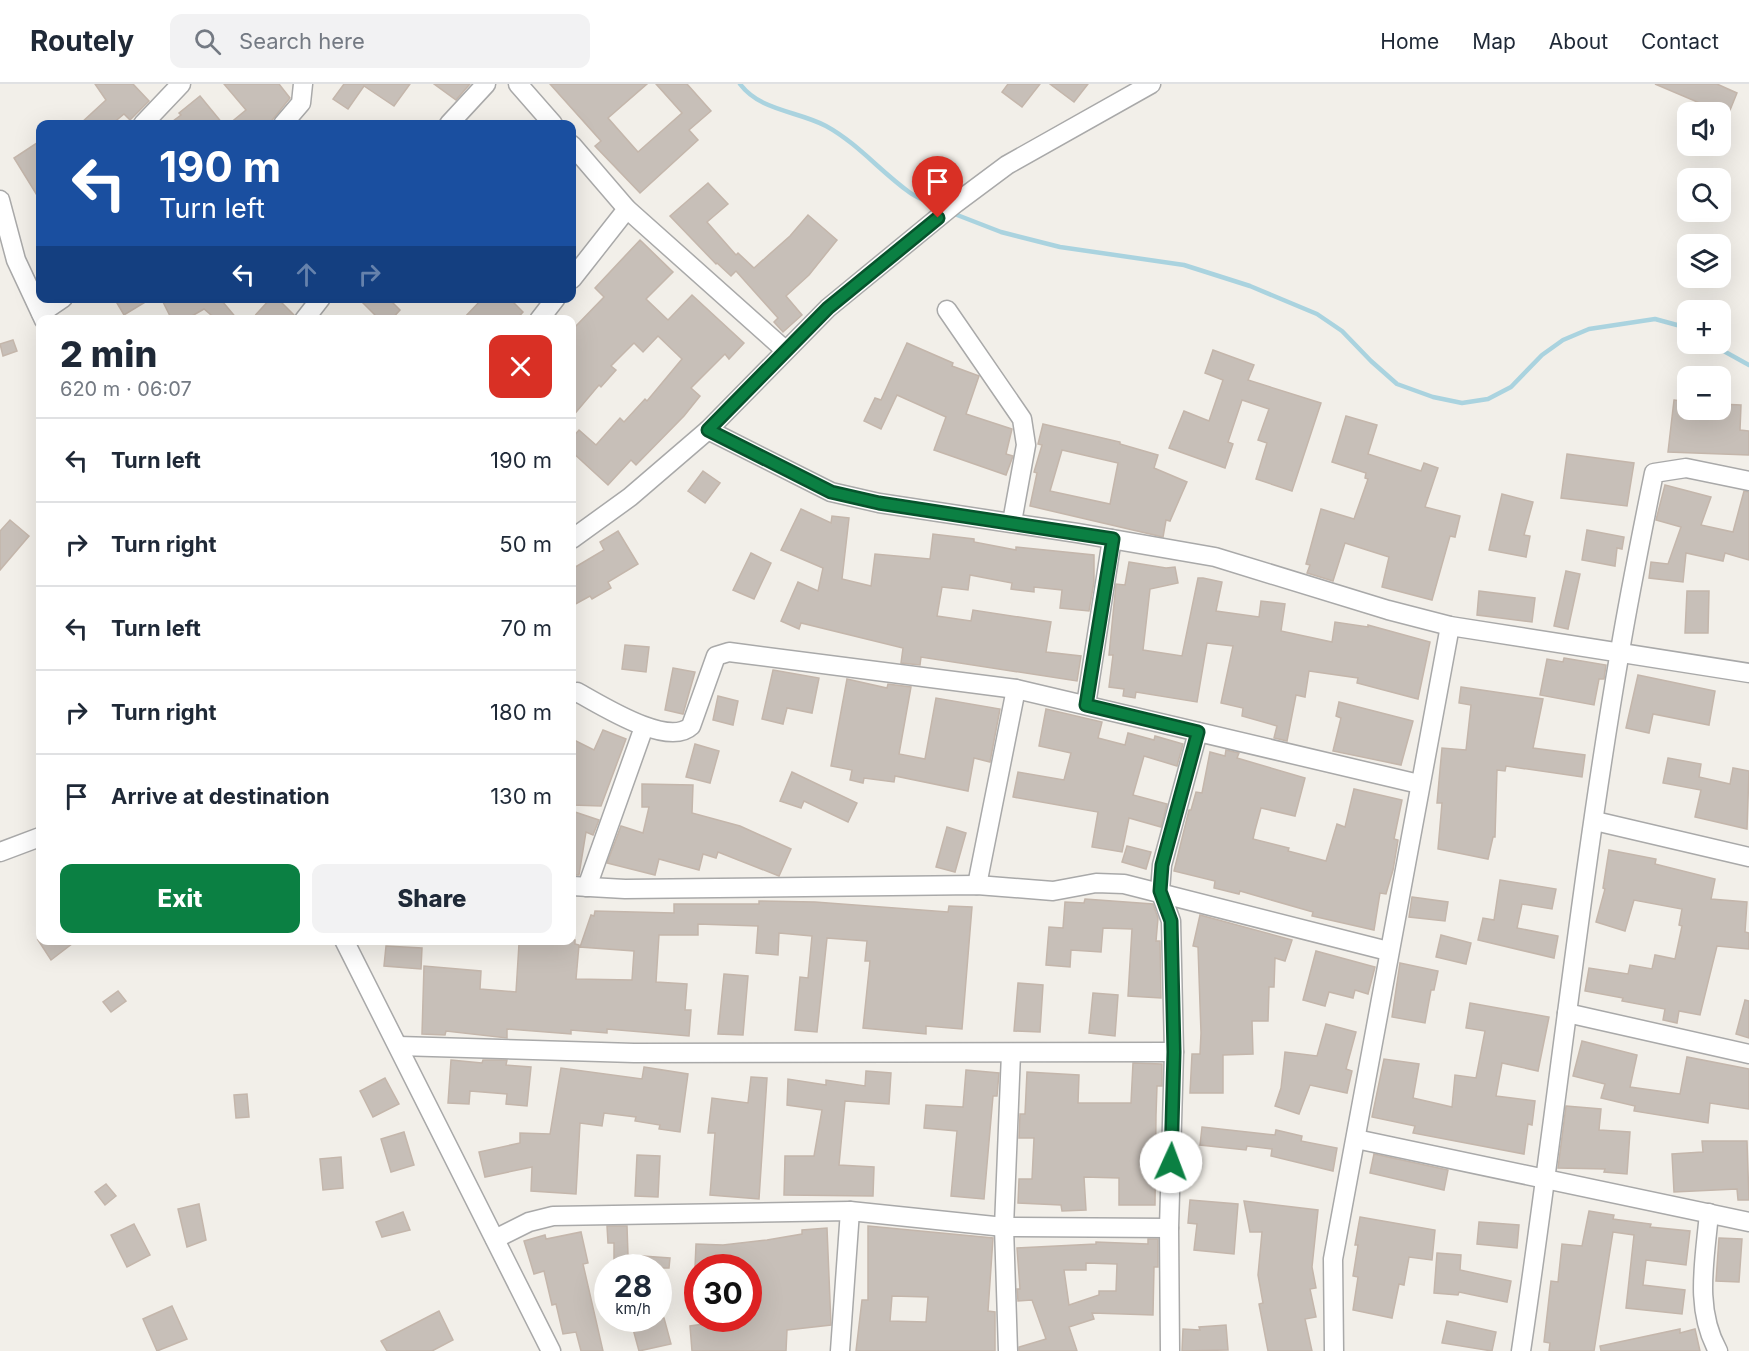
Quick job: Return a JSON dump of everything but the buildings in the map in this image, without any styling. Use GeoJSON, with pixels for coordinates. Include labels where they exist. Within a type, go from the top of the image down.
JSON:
{"type":"FeatureCollection","features":[{"type":"Feature","properties":{"kind":"street"},"geometry":{"type":"LineString","coordinates":[[146,120],[181,84]]}},
{"type":"Feature","properties":{"kind":"street"},"geometry":{"type":"LineString","coordinates":[[286,120],[301,103],[303,84]]}},
{"type":"Feature","properties":{"kind":"street"},"geometry":{"type":"LineString","coordinates":[[452,120],[486,84]]}},
{"type":"Feature","properties":{"kind":"street"},"geometry":{"type":"LineString","coordinates":[[518,84],[550,120]]}},
{"type":"Feature","properties":{"kind":"street"},"geometry":{"type":"LineString","coordinates":[[576,536],[630,497],[708,430],[828,308],[956,202],[1007,165],[1138,86]]}},
{"type":"Feature","properties":{"kind":"street"},"geometry":{"type":"LineString","coordinates":[[576,150],[627,208],[785,350]]}},
{"type":"Feature","properties":{"kind":"street"},"geometry":{"type":"LineString","coordinates":[[0,200],[16,260],[36,301]]}},
{"type":"Feature","properties":{"kind":"street"},"geometry":{"type":"LineString","coordinates":[[576,274],[627,208]]}},
{"type":"Feature","properties":{"kind":"street"},"geometry":{"type":"LineString","coordinates":[[44,315],[57,303]]}},
{"type":"Feature","properties":{"kind":"street"},"geometry":{"type":"LineString","coordinates":[[308,315],[317,303]]}},
{"type":"Feature","properties":{"kind":"street"},"geometry":{"type":"LineString","coordinates":[[542,315],[552,303]]}},
{"type":"Feature","properties":{"kind":"street"},"geometry":{"type":"LineString","coordinates":[[947,310],[1022,419],[1026,445],[1012,522]]}},
{"type":"Feature","properties":{"kind":"street"},"geometry":{"type":"LineString","coordinates":[[708,430],[831,492],[879,503],[1113,539],[1249,566],[1388,610],[1450,626],[1749,673]]}},
{"type":"Feature","properties":{"kind":"street"},"geometry":{"type":"LineString","coordinates":[[1521,1351],[1547,1178],[1567,1013],[1620,652],[1654,473],[1686,468],[1749,481]]}},
{"type":"Feature","properties":{"kind":"street"},"geometry":{"type":"LineString","coordinates":[[1086,705],[1113,539]]}},
{"type":"Feature","properties":{"kind":"street"},"geometry":{"type":"LineString","coordinates":[[1334,1351],[1333,1258],[1388,951],[1450,626]]}},
{"type":"Feature","properties":{"kind":"street"},"geometry":{"type":"LineString","coordinates":[[577,692],[644,727],[674,734],[685,732],[691,726],[716,656],[729,652],[1016,688],[1419,784]]}},
{"type":"Feature","properties":{"kind":"street"},"geometry":{"type":"LineString","coordinates":[[977,885],[1016,688]]}},
{"type":"Feature","properties":{"kind":"street"},"geometry":{"type":"LineString","coordinates":[[644,727],[579,887],[977,885],[1053,891],[1096,883],[1124,884],[1160,891],[1388,951]]}},
{"type":"Feature","properties":{"kind":"street"},"geometry":{"type":"LineString","coordinates":[[1170,1351],[1169,1228],[1174,1052],[1171,921],[1160,891],[1162,865],[1198,732]]}},
{"type":"Feature","properties":{"kind":"street"},"geometry":{"type":"LineString","coordinates":[[1595,821],[1749,857]]}},
{"type":"Feature","properties":{"kind":"street"},"geometry":{"type":"LineString","coordinates":[[0,852],[36,838]]}},
{"type":"Feature","properties":{"kind":"street"},"geometry":{"type":"LineString","coordinates":[[347,945],[551,1351]]}},
{"type":"Feature","properties":{"kind":"street"},"geometry":{"type":"LineString","coordinates":[[1567,1013],[1749,1054]]}},
{"type":"Feature","properties":{"kind":"street"},"geometry":{"type":"LineString","coordinates":[[398,1046],[634,1053],[1174,1052]]}},
{"type":"Feature","properties":{"kind":"street"},"geometry":{"type":"LineString","coordinates":[[1008,1351],[1004,1227],[1011,1053]]}},
{"type":"Feature","properties":{"kind":"street"},"geometry":{"type":"LineString","coordinates":[[1356,1139],[1749,1222]]}},
{"type":"Feature","properties":{"kind":"street"},"geometry":{"type":"LineString","coordinates":[[495,1239],[529,1222],[553,1216],[849,1211],[1004,1227],[1169,1228]]}},
{"type":"Feature","properties":{"kind":"street"},"geometry":{"type":"LineString","coordinates":[[840,1351],[849,1211]]}},
{"type":"Feature","properties":{"kind":"street"},"geometry":{"type":"LineString","coordinates":[[1709,1213],[1702,1306],[1711,1338],[1718,1351]]}},
{"type":"Feature","properties":{"kind":"waterway"},"geometry":{"type":"LineString","coordinates":[[740,84],[758,100],[826,126],[858,149],[909,192],[942,208]]}},
{"type":"Feature","properties":{"kind":"waterway"},"geometry":{"type":"LineString","coordinates":[[952,213],[1001,232],[1060,247],[1184,265],[1250,286],[1317,314],[1342,331],[1397,384],[1433,397],[1462,403],[1488,399],[1511,387],[1542,355],[1563,340],[1589,329],[1655,319],[1677,325]]}},
{"type":"Feature","properties":{"kind":"waterway"},"geometry":{"type":"LineString","coordinates":[[1729,354],[1749,365]]}},
{"type":"Feature","properties":{"kind":"route"},"geometry":{"type":"LineString","coordinates":[[938,218],[828,308],[708,430],[831,492],[879,503],[1113,539],[1086,705],[1198,732],[1162,865],[1160,891],[1171,921],[1174,1052],[1171,1162]]}}]}
